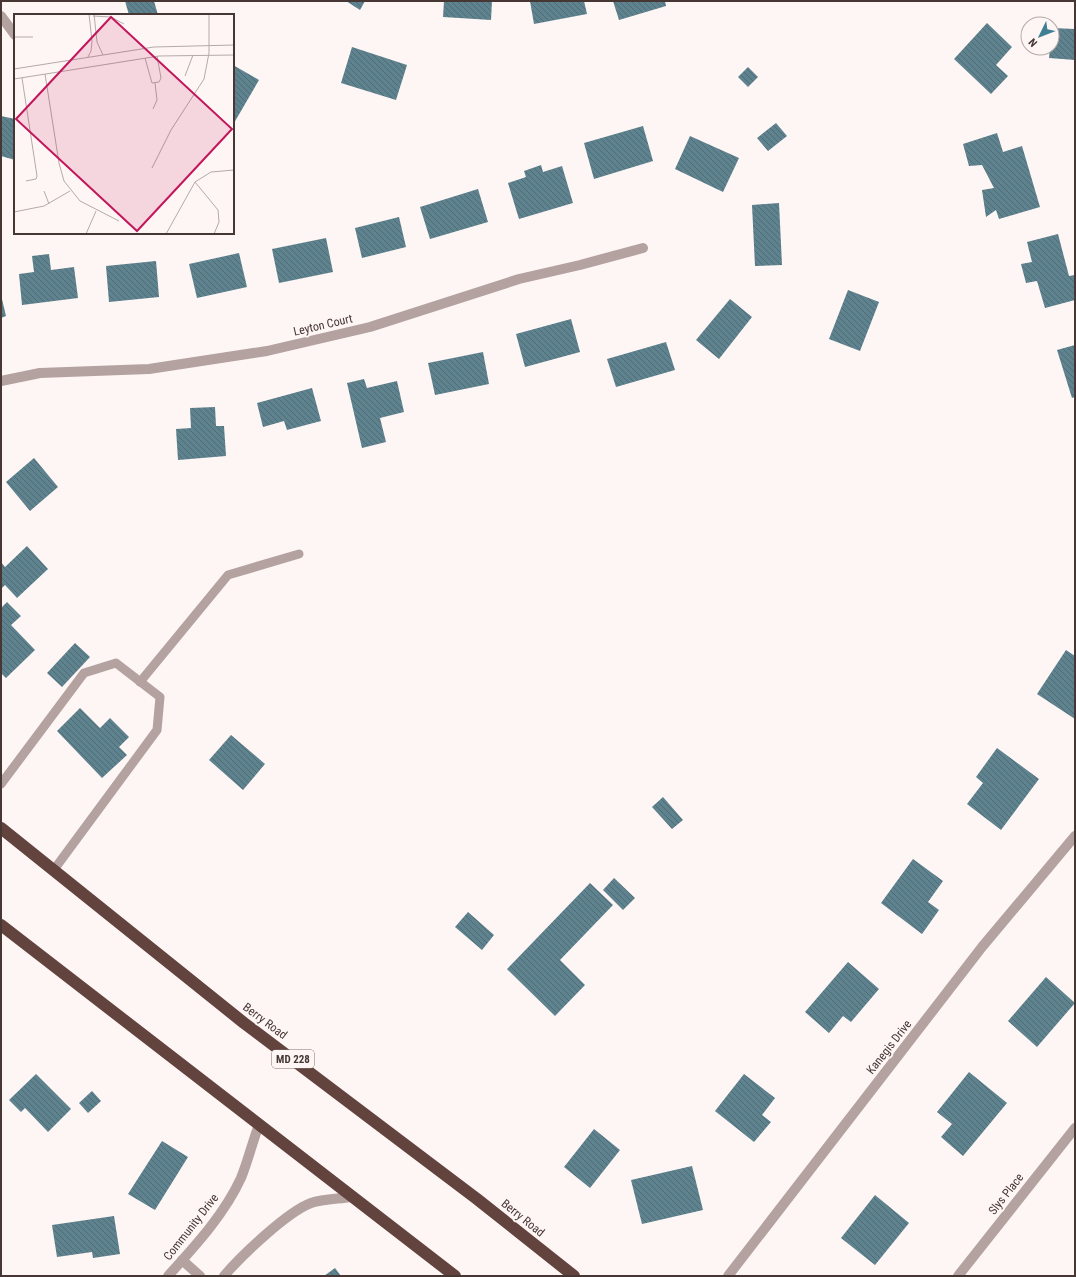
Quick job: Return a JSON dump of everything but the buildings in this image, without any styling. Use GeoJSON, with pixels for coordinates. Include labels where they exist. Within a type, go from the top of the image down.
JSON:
{"type":"FeatureCollection","features":[{"type":"Feature","properties":{"kind":"highway","name":"Berry Road"},"geometry":{"type":"LineString","coordinates":[[1,828],[244,1023],[465,1190],[574,1276]]}},
{"type":"Feature","properties":{"kind":"highway"},"geometry":{"type":"LineString","coordinates":[[1,925],[455,1276]]}},
{"type":"Feature","properties":{"kind":"street"},"geometry":{"type":"LineString","coordinates":[[1,16],[14,34]]}},
{"type":"Feature","properties":{"kind":"street","name":"Leyton Court"},"geometry":{"type":"LineString","coordinates":[[1,381],[40,373],[149,369],[267,351],[370,327],[519,279],[580,265],[643,248]]}},
{"type":"Feature","properties":{"kind":"street","name":"Kanegis Drive"},"geometry":{"type":"LineString","coordinates":[[728,1276],[982,947],[1075,836]]}},
{"type":"Feature","properties":{"kind":"street","name":"Community Drive"},"geometry":{"type":"LineString","coordinates":[[168,1276],[216,1220],[232,1194],[241,1177],[259,1125]]}},
{"type":"Feature","properties":{"kind":"street","name":"Slys Place"},"geometry":{"type":"LineString","coordinates":[[958,1276],[1075,1128]]}},
{"type":"Feature","properties":{"kind":"street"},"geometry":{"type":"LineString","coordinates":[[224,1276],[236,1262],[299,1208],[313,1203],[351,1197]]}},
{"type":"Feature","properties":{"kind":"street"},"geometry":{"type":"LineString","coordinates":[[182,1260],[200,1276]]}},
{"type":"Feature","properties":{"kind":"lane"},"geometry":{"type":"LineString","coordinates":[[140,682],[228,575],[299,554]]}},
{"type":"Feature","properties":{"kind":"lane"},"geometry":{"type":"LineString","coordinates":[[1,784],[84,673],[116,663],[160,697],[157,730],[53,870]]}}]}
